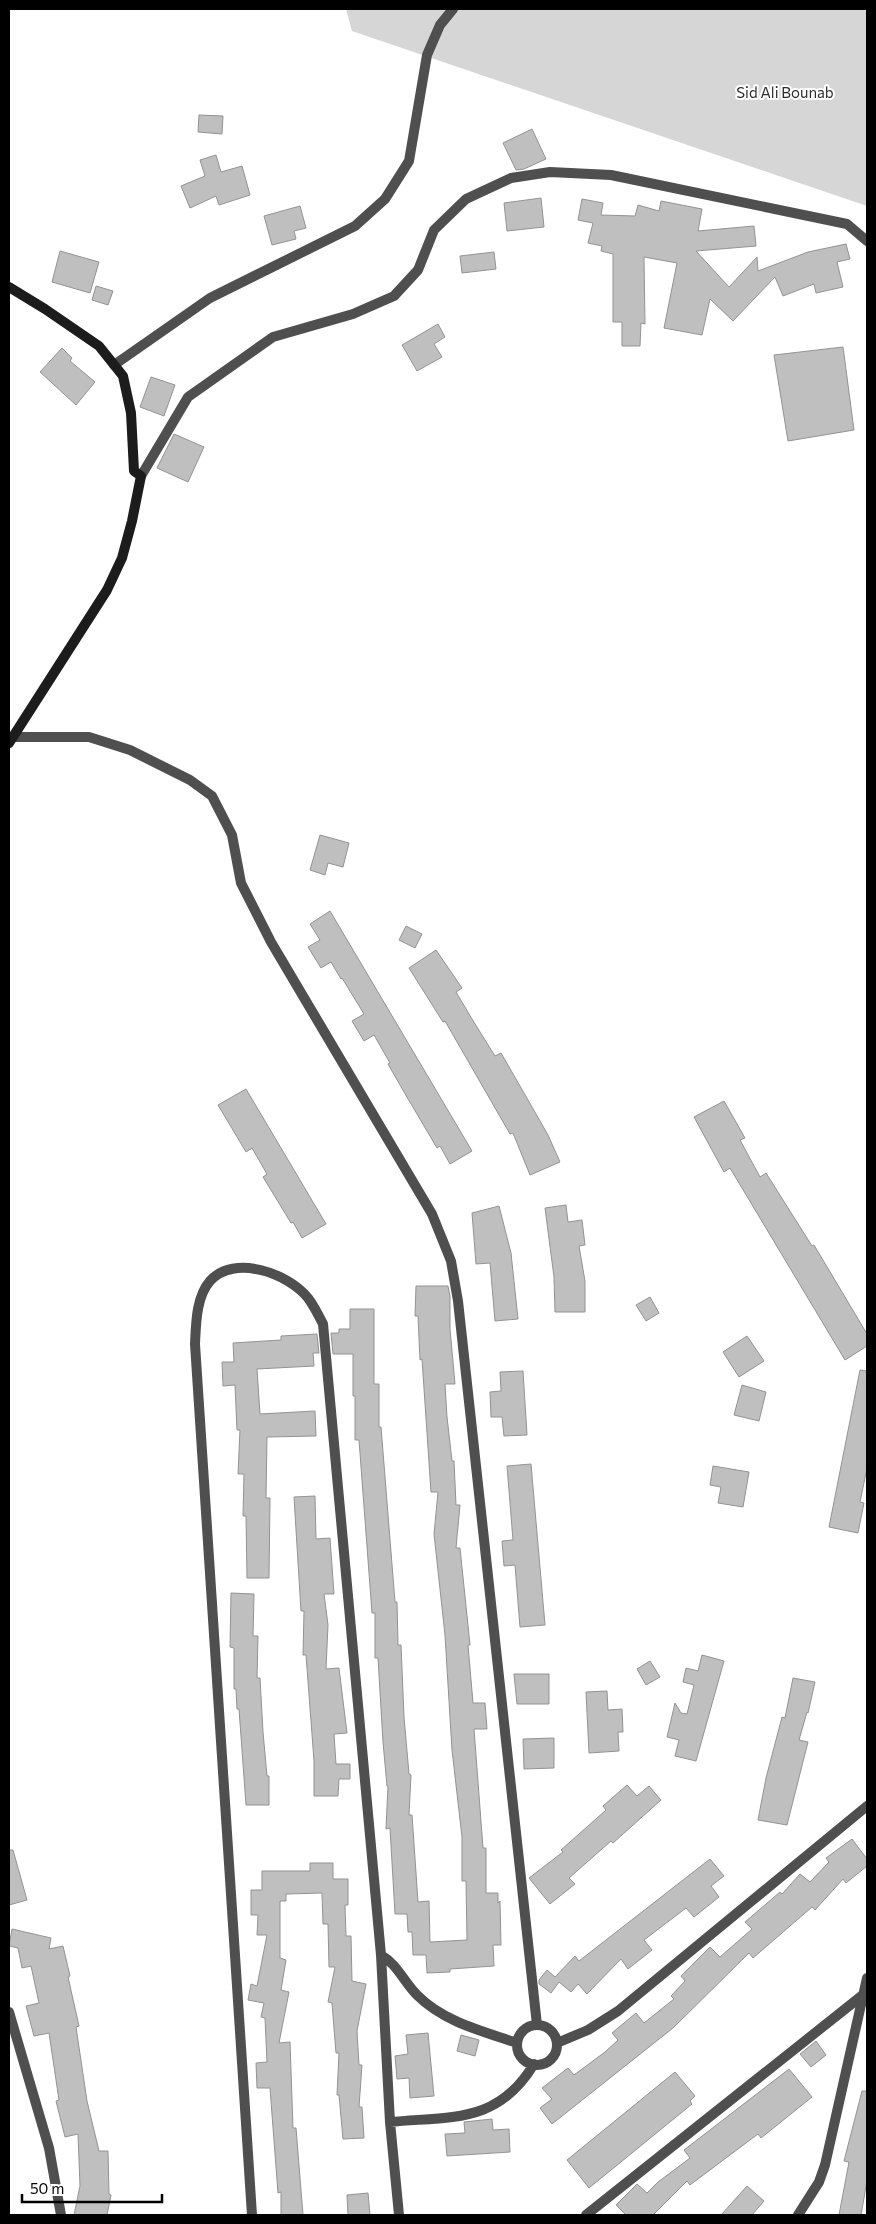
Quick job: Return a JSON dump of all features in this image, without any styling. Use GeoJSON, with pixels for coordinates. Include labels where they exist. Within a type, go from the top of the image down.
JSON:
{"type":"FeatureCollection","features":[{"type":"Feature","properties":{"kind":"main road"},"geometry":{"type":"LineString","coordinates":[[9,287],[99,346],[123,376],[131,413],[134,471],[141,476],[122,558],[107,590],[12,740]]}},
{"type":"Feature","properties":{"kind":"street"},"geometry":{"type":"LineString","coordinates":[[114,365],[210,298],[356,226],[385,199],[409,161],[427,55],[440,25],[453,9]]}},
{"type":"Feature","properties":{"kind":"street"},"geometry":{"type":"LineString","coordinates":[[141,476],[188,396],[274,337],[353,314],[394,296],[418,270],[434,230],[466,199],[511,178],[550,172],[611,175],[848,224],[867,241]]}},
{"type":"Feature","properties":{"kind":"street"},"geometry":{"type":"LineString","coordinates":[[12,740],[89,737],[130,750],[190,780],[212,796],[232,835],[242,883],[271,942],[432,1214],[451,1261],[460,1311],[537,2025]]}},
{"type":"Feature","properties":{"kind":"street"},"geometry":{"type":"LineString","coordinates":[[252,2215],[195,1344],[196,1320],[209,1282],[223,1270],[245,1268],[260,1270],[291,1282],[308,1298],[323,1324],[381,1955],[390,2122],[399,2215]]}},
{"type":"Feature","properties":{"kind":"street"},"geometry":{"type":"LineString","coordinates":[[557,2043],[588,2030],[618,2011],[867,1806]]}},
{"type":"Feature","properties":{"kind":"street"},"geometry":{"type":"LineString","coordinates":[[381,1955],[392,1963],[416,1994],[441,2014],[517,2043]]}},
{"type":"Feature","properties":{"kind":"street"},"geometry":{"type":"LineString","coordinates":[[798,2215],[819,2182],[825,2165],[867,1978]]}},
{"type":"Feature","properties":{"kind":"street"},"geometry":{"type":"LineString","coordinates":[[586,2215],[864,1994]]}},
{"type":"Feature","properties":{"kind":"street"},"geometry":{"type":"LineString","coordinates":[[9,2012],[50,2148],[61,2215]]}},
{"type":"Feature","properties":{"kind":"street"},"geometry":{"type":"LineString","coordinates":[[537,2025],[548,2028],[557,2043],[551,2059],[546,2063],[534,2064],[524,2059],[517,2043],[521,2032],[526,2028],[537,2025]]}},
{"type":"Feature","properties":{"kind":"street"},"geometry":{"type":"LineString","coordinates":[[390,2122],[468,2114],[493,2107],[514,2091],[526,2078],[534,2064]]}},
{"type":"Feature","properties":{"kind":"green space","name":"Sid Ali Bounab"},"geometry":{"type":"Polygon","coordinates":[[[346,9],[867,9],[867,206],[352,31],[346,9]]]}},
{"type":"Feature","properties":{"kind":"building"},"geometry":{"type":"Polygon","coordinates":[[[199,115],[223,116],[222,134],[198,132],[199,115]]]}},
{"type":"Feature","properties":{"kind":"building"},"geometry":{"type":"Polygon","coordinates":[[[532,129],[546,159],[524,169],[516,170],[503,143],[532,129]]]}},
{"type":"Feature","properties":{"kind":"building"},"geometry":{"type":"Polygon","coordinates":[[[216,155],[221,172],[242,166],[250,195],[219,205],[216,196],[190,208],[181,186],[205,176],[200,160],[216,155]]]}},
{"type":"Feature","properties":{"kind":"building"},"geometry":{"type":"Polygon","coordinates":[[[541,198],[544,227],[507,231],[504,203],[541,198]]]}},
{"type":"Feature","properties":{"kind":"building"},"geometry":{"type":"Polygon","coordinates":[[[582,199],[603,203],[601,215],[635,216],[638,205],[659,211],[661,201],[702,209],[698,231],[754,226],[756,246],[696,251],[729,287],[757,257],[758,271],[808,252],[846,244],[850,259],[837,262],[843,287],[816,293],[814,284],[783,296],[775,277],[733,321],[710,299],[702,335],[664,328],[677,263],[644,257],[645,324],[641,323],[640,346],[622,346],[622,322],[613,322],[613,254],[601,251],[602,246],[588,243],[593,223],[578,220],[582,199]]]}},
{"type":"Feature","properties":{"kind":"building"},"geometry":{"type":"Polygon","coordinates":[[[300,206],[306,228],[294,231],[296,239],[272,245],[264,216],[300,206]]]}},
{"type":"Feature","properties":{"kind":"building"},"geometry":{"type":"Polygon","coordinates":[[[60,251],[99,262],[90,293],[52,282],[60,251]]]}},
{"type":"Feature","properties":{"kind":"building"},"geometry":{"type":"Polygon","coordinates":[[[494,252],[496,269],[462,273],[460,256],[494,252]]]}},
{"type":"Feature","properties":{"kind":"building"},"geometry":{"type":"Polygon","coordinates":[[[96,286],[113,291],[108,305],[92,300],[96,286]]]}},
{"type":"Feature","properties":{"kind":"building"},"geometry":{"type":"Polygon","coordinates":[[[438,324],[445,337],[434,344],[442,357],[417,371],[402,345],[438,324]]]}},
{"type":"Feature","properties":{"kind":"building"},"geometry":{"type":"Polygon","coordinates":[[[843,347],[854,430],[788,441],[774,355],[843,347]]]}},
{"type":"Feature","properties":{"kind":"building"},"geometry":{"type":"Polygon","coordinates":[[[62,348],[72,358],[70,361],[95,382],[76,405],[40,372],[62,348]]]}},
{"type":"Feature","properties":{"kind":"building"},"geometry":{"type":"Polygon","coordinates":[[[151,377],[175,385],[164,416],[140,407],[151,377]]]}},
{"type":"Feature","properties":{"kind":"building"},"geometry":{"type":"Polygon","coordinates":[[[174,434],[204,447],[188,482],[157,468],[174,434]]]}},
{"type":"Feature","properties":{"kind":"building"},"geometry":{"type":"Polygon","coordinates":[[[320,835],[349,843],[343,867],[328,863],[325,875],[310,870],[320,835]]]}},
{"type":"Feature","properties":{"kind":"building"},"geometry":{"type":"Polygon","coordinates":[[[330,911],[472,1151],[450,1164],[440,1146],[437,1148],[404,1092],[374,1035],[364,1041],[352,1021],[364,1014],[342,978],[331,962],[321,968],[308,947],[320,940],[310,924],[330,911]]]}},
{"type":"Feature","properties":{"kind":"building"},"geometry":{"type":"Polygon","coordinates":[[[406,926],[422,934],[415,948],[399,940],[406,926]]]}},
{"type":"Feature","properties":{"kind":"building"},"geometry":{"type":"Polygon","coordinates":[[[436,950],[462,988],[456,992],[495,1056],[501,1053],[548,1135],[560,1162],[530,1175],[513,1133],[510,1134],[445,1021],[443,1022],[409,968],[436,950]]]}},
{"type":"Feature","properties":{"kind":"building"},"geometry":{"type":"Polygon","coordinates":[[[246,1089],[326,1224],[302,1238],[263,1177],[267,1174],[252,1148],[246,1152],[218,1105],[246,1089]]]}},
{"type":"Feature","properties":{"kind":"building"},"geometry":{"type":"Polygon","coordinates":[[[724,1101],[745,1138],[740,1140],[760,1177],[766,1173],[812,1246],[814,1245],[867,1334],[867,1346],[845,1360],[730,1168],[724,1172],[694,1117],[724,1101]]]}},
{"type":"Feature","properties":{"kind":"building"},"geometry":{"type":"Polygon","coordinates":[[[566,1205],[568,1222],[582,1220],[585,1245],[579,1246],[585,1281],[585,1312],[555,1312],[554,1277],[545,1208],[566,1205]]]}},
{"type":"Feature","properties":{"kind":"building"},"geometry":{"type":"Polygon","coordinates":[[[499,1206],[511,1253],[518,1319],[495,1321],[490,1263],[476,1264],[472,1213],[499,1206]]]}},
{"type":"Feature","properties":{"kind":"building"},"geometry":{"type":"Polygon","coordinates":[[[416,1286],[448,1286],[450,1296],[450,1329],[455,1384],[445,1384],[452,1461],[454,1461],[456,1505],[460,1505],[456,1548],[460,1548],[470,1645],[468,1645],[473,1703],[485,1703],[487,1729],[474,1729],[483,1848],[486,1848],[486,1893],[498,1893],[498,1903],[500,1901],[501,1945],[493,1945],[494,1966],[450,1969],[450,1972],[427,1973],[426,1955],[413,1955],[412,1932],[408,1932],[407,1914],[395,1914],[390,1828],[386,1829],[388,1786],[383,1742],[378,1658],[375,1658],[375,1613],[372,1613],[359,1440],[355,1440],[353,1354],[333,1354],[331,1333],[339,1333],[339,1329],[350,1329],[350,1309],[374,1309],[374,1384],[379,1384],[379,1427],[381,1427],[395,1602],[397,1602],[398,1645],[401,1645],[404,1717],[409,1774],[411,1775],[409,1815],[412,1815],[418,1902],[429,1901],[430,1942],[467,1940],[466,1881],[462,1881],[462,1837],[452,1750],[445,1635],[434,1534],[438,1492],[431,1492],[422,1359],[420,1360],[418,1316],[415,1316],[416,1286]]]}},
{"type":"Feature","properties":{"kind":"building"},"geometry":{"type":"Polygon","coordinates":[[[650,1297],[659,1313],[646,1321],[636,1305],[650,1297]]]}},
{"type":"Feature","properties":{"kind":"building"},"geometry":{"type":"Polygon","coordinates":[[[317,1334],[319,1353],[313,1353],[314,1366],[257,1369],[260,1414],[315,1411],[316,1436],[267,1437],[266,1498],[270,1498],[269,1578],[247,1578],[246,1516],[243,1516],[244,1474],[238,1474],[240,1430],[237,1430],[235,1385],[223,1386],[222,1362],[234,1362],[233,1343],[281,1340],[281,1336],[317,1334]]]}},
{"type":"Feature","properties":{"kind":"building"},"geometry":{"type":"Polygon","coordinates":[[[747,1336],[764,1361],[739,1377],[723,1352],[747,1336]]]}},
{"type":"Feature","properties":{"kind":"building"},"geometry":{"type":"Polygon","coordinates":[[[860,1370],[867,1371],[867,1468],[860,1502],[864,1503],[858,1533],[829,1527],[860,1370]]]}},
{"type":"Feature","properties":{"kind":"building"},"geometry":{"type":"Polygon","coordinates":[[[523,1371],[527,1435],[504,1436],[502,1417],[491,1417],[490,1392],[501,1391],[500,1372],[523,1371]]]}},
{"type":"Feature","properties":{"kind":"building"},"geometry":{"type":"Polygon","coordinates":[[[742,1385],[766,1392],[759,1421],[734,1415],[742,1385]]]}},
{"type":"Feature","properties":{"kind":"building"},"geometry":{"type":"Polygon","coordinates":[[[531,1464],[545,1625],[520,1627],[515,1565],[504,1566],[502,1541],[513,1540],[507,1466],[531,1464]]]}},
{"type":"Feature","properties":{"kind":"building"},"geometry":{"type":"Polygon","coordinates":[[[713,1466],[749,1472],[743,1507],[718,1503],[721,1487],[710,1485],[713,1466]]]}},
{"type":"Feature","properties":{"kind":"building"},"geometry":{"type":"Polygon","coordinates":[[[315,1496],[316,1539],[330,1538],[334,1594],[324,1594],[328,1625],[326,1669],[339,1668],[347,1733],[334,1734],[336,1764],[350,1764],[350,1779],[339,1779],[338,1796],[314,1796],[314,1761],[306,1655],[303,1655],[304,1611],[301,1611],[294,1497],[315,1496]]]}},
{"type":"Feature","properties":{"kind":"building"},"geometry":{"type":"Polygon","coordinates":[[[231,1593],[254,1594],[253,1636],[258,1636],[257,1678],[260,1678],[267,1776],[269,1776],[269,1805],[246,1805],[239,1709],[237,1709],[236,1689],[234,1689],[234,1648],[230,1647],[231,1593]]]}},
{"type":"Feature","properties":{"kind":"building"},"geometry":{"type":"Polygon","coordinates":[[[702,1655],[724,1661],[696,1761],[675,1756],[679,1740],[667,1737],[675,1703],[681,1713],[687,1714],[694,1685],[683,1682],[686,1668],[698,1671],[702,1655]]]}},
{"type":"Feature","properties":{"kind":"building"},"geometry":{"type":"Polygon","coordinates":[[[650,1661],[660,1677],[646,1685],[637,1669],[650,1661]]]}},
{"type":"Feature","properties":{"kind":"building"},"geometry":{"type":"Polygon","coordinates":[[[514,1674],[549,1674],[549,1704],[517,1704],[514,1674]]]}},
{"type":"Feature","properties":{"kind":"building"},"geometry":{"type":"Polygon","coordinates":[[[793,1678],[815,1682],[799,1740],[808,1742],[787,1825],[758,1820],[766,1778],[782,1717],[785,1718],[793,1678]]]}},
{"type":"Feature","properties":{"kind":"building"},"geometry":{"type":"Polygon","coordinates":[[[607,1691],[608,1710],[622,1709],[623,1732],[618,1732],[619,1751],[589,1753],[586,1692],[607,1691]]]}},
{"type":"Feature","properties":{"kind":"building"},"geometry":{"type":"Polygon","coordinates":[[[554,1738],[554,1768],[524,1769],[523,1739],[554,1738]]]}},
{"type":"Feature","properties":{"kind":"building"},"geometry":{"type":"Polygon","coordinates":[[[627,1785],[637,1796],[649,1786],[661,1800],[613,1843],[611,1841],[569,1878],[575,1884],[550,1904],[529,1878],[563,1852],[561,1850],[606,1810],[603,1806],[627,1785]]]}},
{"type":"Feature","properties":{"kind":"building"},"geometry":{"type":"Polygon","coordinates":[[[852,1839],[867,1859],[867,1866],[846,1883],[843,1879],[815,1910],[812,1907],[753,1958],[749,1953],[673,2028],[552,2124],[540,2108],[552,2099],[542,2088],[568,2068],[574,2075],[605,2052],[618,2040],[612,2033],[636,2013],[644,2023],[674,1999],[671,1996],[685,1981],[681,1976],[710,1947],[720,1957],[752,1929],[745,1922],[780,1892],[782,1894],[800,1874],[810,1882],[829,1862],[826,1858],[852,1839]]]}},
{"type":"Feature","properties":{"kind":"building"},"geometry":{"type":"Polygon","coordinates":[[[9,1850],[13,1850],[27,1900],[9,1905],[9,1850]]]}},
{"type":"Feature","properties":{"kind":"building"},"geometry":{"type":"Polygon","coordinates":[[[710,1859],[724,1876],[711,1886],[719,1897],[694,1917],[686,1908],[644,1940],[652,1950],[628,1969],[621,1959],[587,1994],[578,1984],[571,1992],[559,1982],[551,1993],[539,1984],[539,1980],[547,1970],[555,1977],[575,1956],[579,1961],[710,1859]]]}},
{"type":"Feature","properties":{"kind":"building"},"geometry":{"type":"Polygon","coordinates":[[[310,1863],[333,1863],[333,1879],[348,1879],[348,1905],[345,1905],[346,1936],[351,1936],[352,1981],[366,1984],[357,2031],[359,2065],[362,2065],[359,2107],[362,2107],[364,2138],[343,2139],[339,2095],[337,2095],[339,2053],[336,2053],[332,2003],[328,2002],[335,1967],[329,1967],[328,1924],[323,1924],[322,1893],[286,1894],[286,1901],[280,1901],[280,1958],[286,1960],[281,1990],[289,1992],[279,2043],[290,2042],[293,2128],[296,2128],[303,2215],[281,2215],[281,2192],[278,2193],[270,2088],[257,2088],[256,2063],[267,2062],[265,2018],[261,2017],[264,2003],[248,2000],[251,1984],[257,1986],[267,1935],[257,1935],[258,1915],[251,1915],[251,1890],[262,1890],[262,1871],[310,1871],[310,1863]]]}},
{"type":"Feature","properties":{"kind":"building"},"geometry":{"type":"Polygon","coordinates":[[[12,1929],[51,1938],[49,1949],[63,1946],[79,2026],[76,2027],[87,2101],[99,2151],[108,2151],[109,2194],[111,2195],[107,2215],[74,2215],[80,2186],[78,2134],[65,2137],[56,2101],[59,2100],[49,2033],[34,2036],[26,2006],[39,2003],[31,1966],[22,1968],[18,1948],[9,1946],[12,1929]]]}},
{"type":"Feature","properties":{"kind":"building"},"geometry":{"type":"Polygon","coordinates":[[[428,2033],[434,2096],[410,2098],[409,2078],[397,2079],[395,2056],[408,2054],[406,2035],[428,2033]]]}},
{"type":"Feature","properties":{"kind":"building"},"geometry":{"type":"Polygon","coordinates":[[[461,2035],[479,2040],[475,2056],[457,2051],[461,2035]]]}},
{"type":"Feature","properties":{"kind":"building"},"geometry":{"type":"Polygon","coordinates":[[[816,2041],[826,2055],[811,2067],[800,2054],[816,2041]]]}},
{"type":"Feature","properties":{"kind":"building"},"geometry":{"type":"Polygon","coordinates":[[[789,2069],[812,2097],[761,2138],[758,2134],[690,2185],[687,2181],[653,2215],[626,2215],[616,2205],[637,2184],[647,2193],[658,2182],[690,2158],[684,2150],[789,2069]]]}},
{"type":"Feature","properties":{"kind":"building"},"geometry":{"type":"Polygon","coordinates":[[[675,2072],[695,2096],[690,2101],[692,2104],[589,2188],[567,2160],[675,2072]]]}},
{"type":"Feature","properties":{"kind":"building"},"geometry":{"type":"Polygon","coordinates":[[[862,2091],[867,2091],[867,2181],[861,2215],[839,2215],[849,2162],[844,2161],[862,2091]]]}},
{"type":"Feature","properties":{"kind":"building"},"geometry":{"type":"Polygon","coordinates":[[[492,2119],[493,2130],[509,2129],[510,2152],[447,2156],[445,2134],[465,2133],[464,2122],[492,2119]]]}},
{"type":"Feature","properties":{"kind":"building"},"geometry":{"type":"Polygon","coordinates":[[[747,2186],[764,2201],[752,2215],[721,2215],[747,2186]]]}},
{"type":"Feature","properties":{"kind":"building"},"geometry":{"type":"Polygon","coordinates":[[[368,2193],[370,2215],[348,2215],[347,2195],[368,2193]]]}}]}
